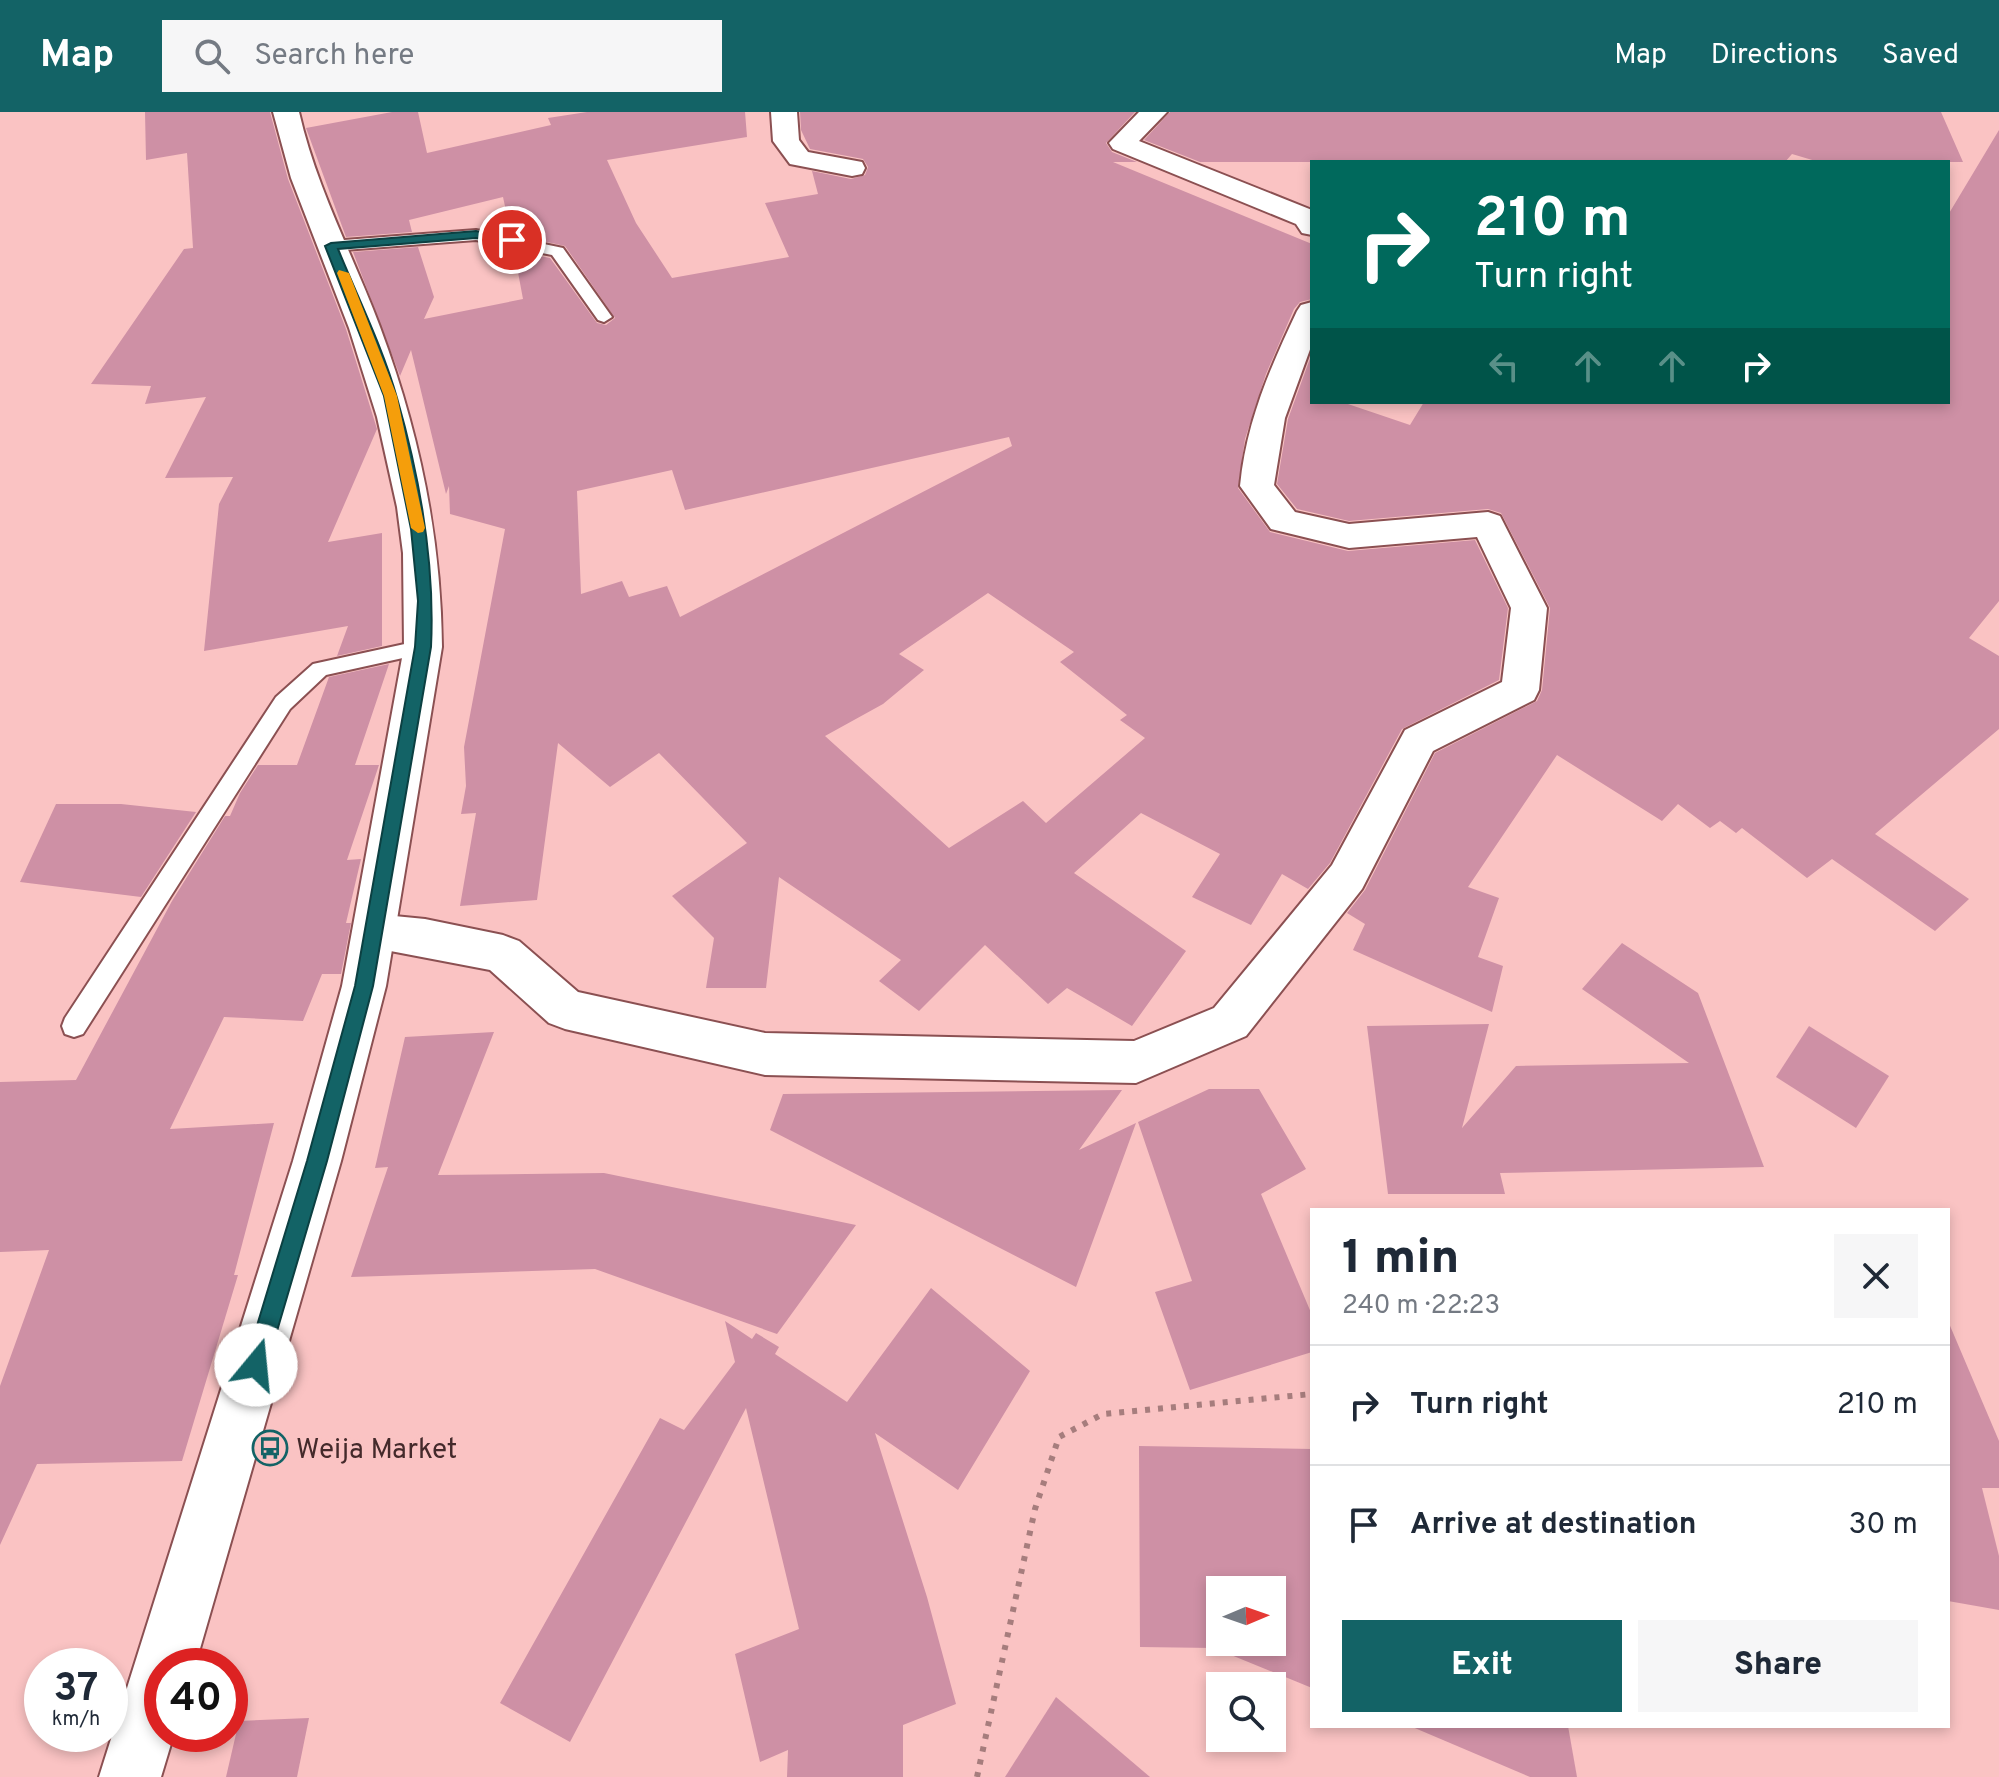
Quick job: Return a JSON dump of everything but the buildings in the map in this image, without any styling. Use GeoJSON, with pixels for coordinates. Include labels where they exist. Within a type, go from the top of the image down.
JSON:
{"type":"FeatureCollection","features":[{"type":"Feature","properties":{"kind":"street"},"geometry":{"type":"LineString","coordinates":[[170,1648],[317,1161],[364,986],[423,647],[425,601],[418,529],[390,396],[306,186],[286,112]]}},
{"type":"Feature","properties":{"kind":"street"},"geometry":{"type":"LineString","coordinates":[[784,112],[786,141],[799,158],[852,168]]}},
{"type":"Feature","properties":{"kind":"street"},"geometry":{"type":"LineString","coordinates":[[1154,112],[1122,143],[1306,218],[1310,224]]}},
{"type":"Feature","properties":{"kind":"street"},"geometry":{"type":"LineString","coordinates":[[374,932],[425,937],[503,954],[565,1009],[765,1054],[1136,1062],[1230,1022],[1347,877],[1419,741],[1520,690],[1522,676],[1529,608],[1488,524],[1349,536],[1283,521],[1257,486],[1258,453],[1275,390],[1310,315]]}},
{"type":"Feature","properties":{"kind":"street"},"geometry":{"type":"LineString","coordinates":[[130,1777],[144,1732]]}},
{"type":"Feature","properties":{"kind":"lane"},"geometry":{"type":"LineString","coordinates":[[331,246],[476,235],[557,251],[604,317]]}},
{"type":"Feature","properties":{"kind":"lane"},"geometry":{"type":"LineString","coordinates":[[74,1026],[283,703],[320,669],[423,647]]}},
{"type":"Feature","properties":{"kind":"path"},"geometry":{"type":"LineString","coordinates":[[977,1777],[1035,1509],[1059,1437],[1103,1414],[1310,1394]]}},
{"type":"Feature","properties":{"kind":"slow traffic"},"geometry":{"type":"LineString","coordinates":[[343,273],[390,396],[418,528]]}},
{"type":"Feature","properties":{"kind":"place","name":"Weija Market"},"geometry":{"type":"Point","coordinates":[270,1448]}},
{"type":"Feature","properties":{"kind":"route"},"geometry":{"type":"LineString","coordinates":[[256,1365],[317,1161],[364,986],[423,647],[425,601],[418,529],[390,396],[331,246],[476,235],[512,240]]}}]}
